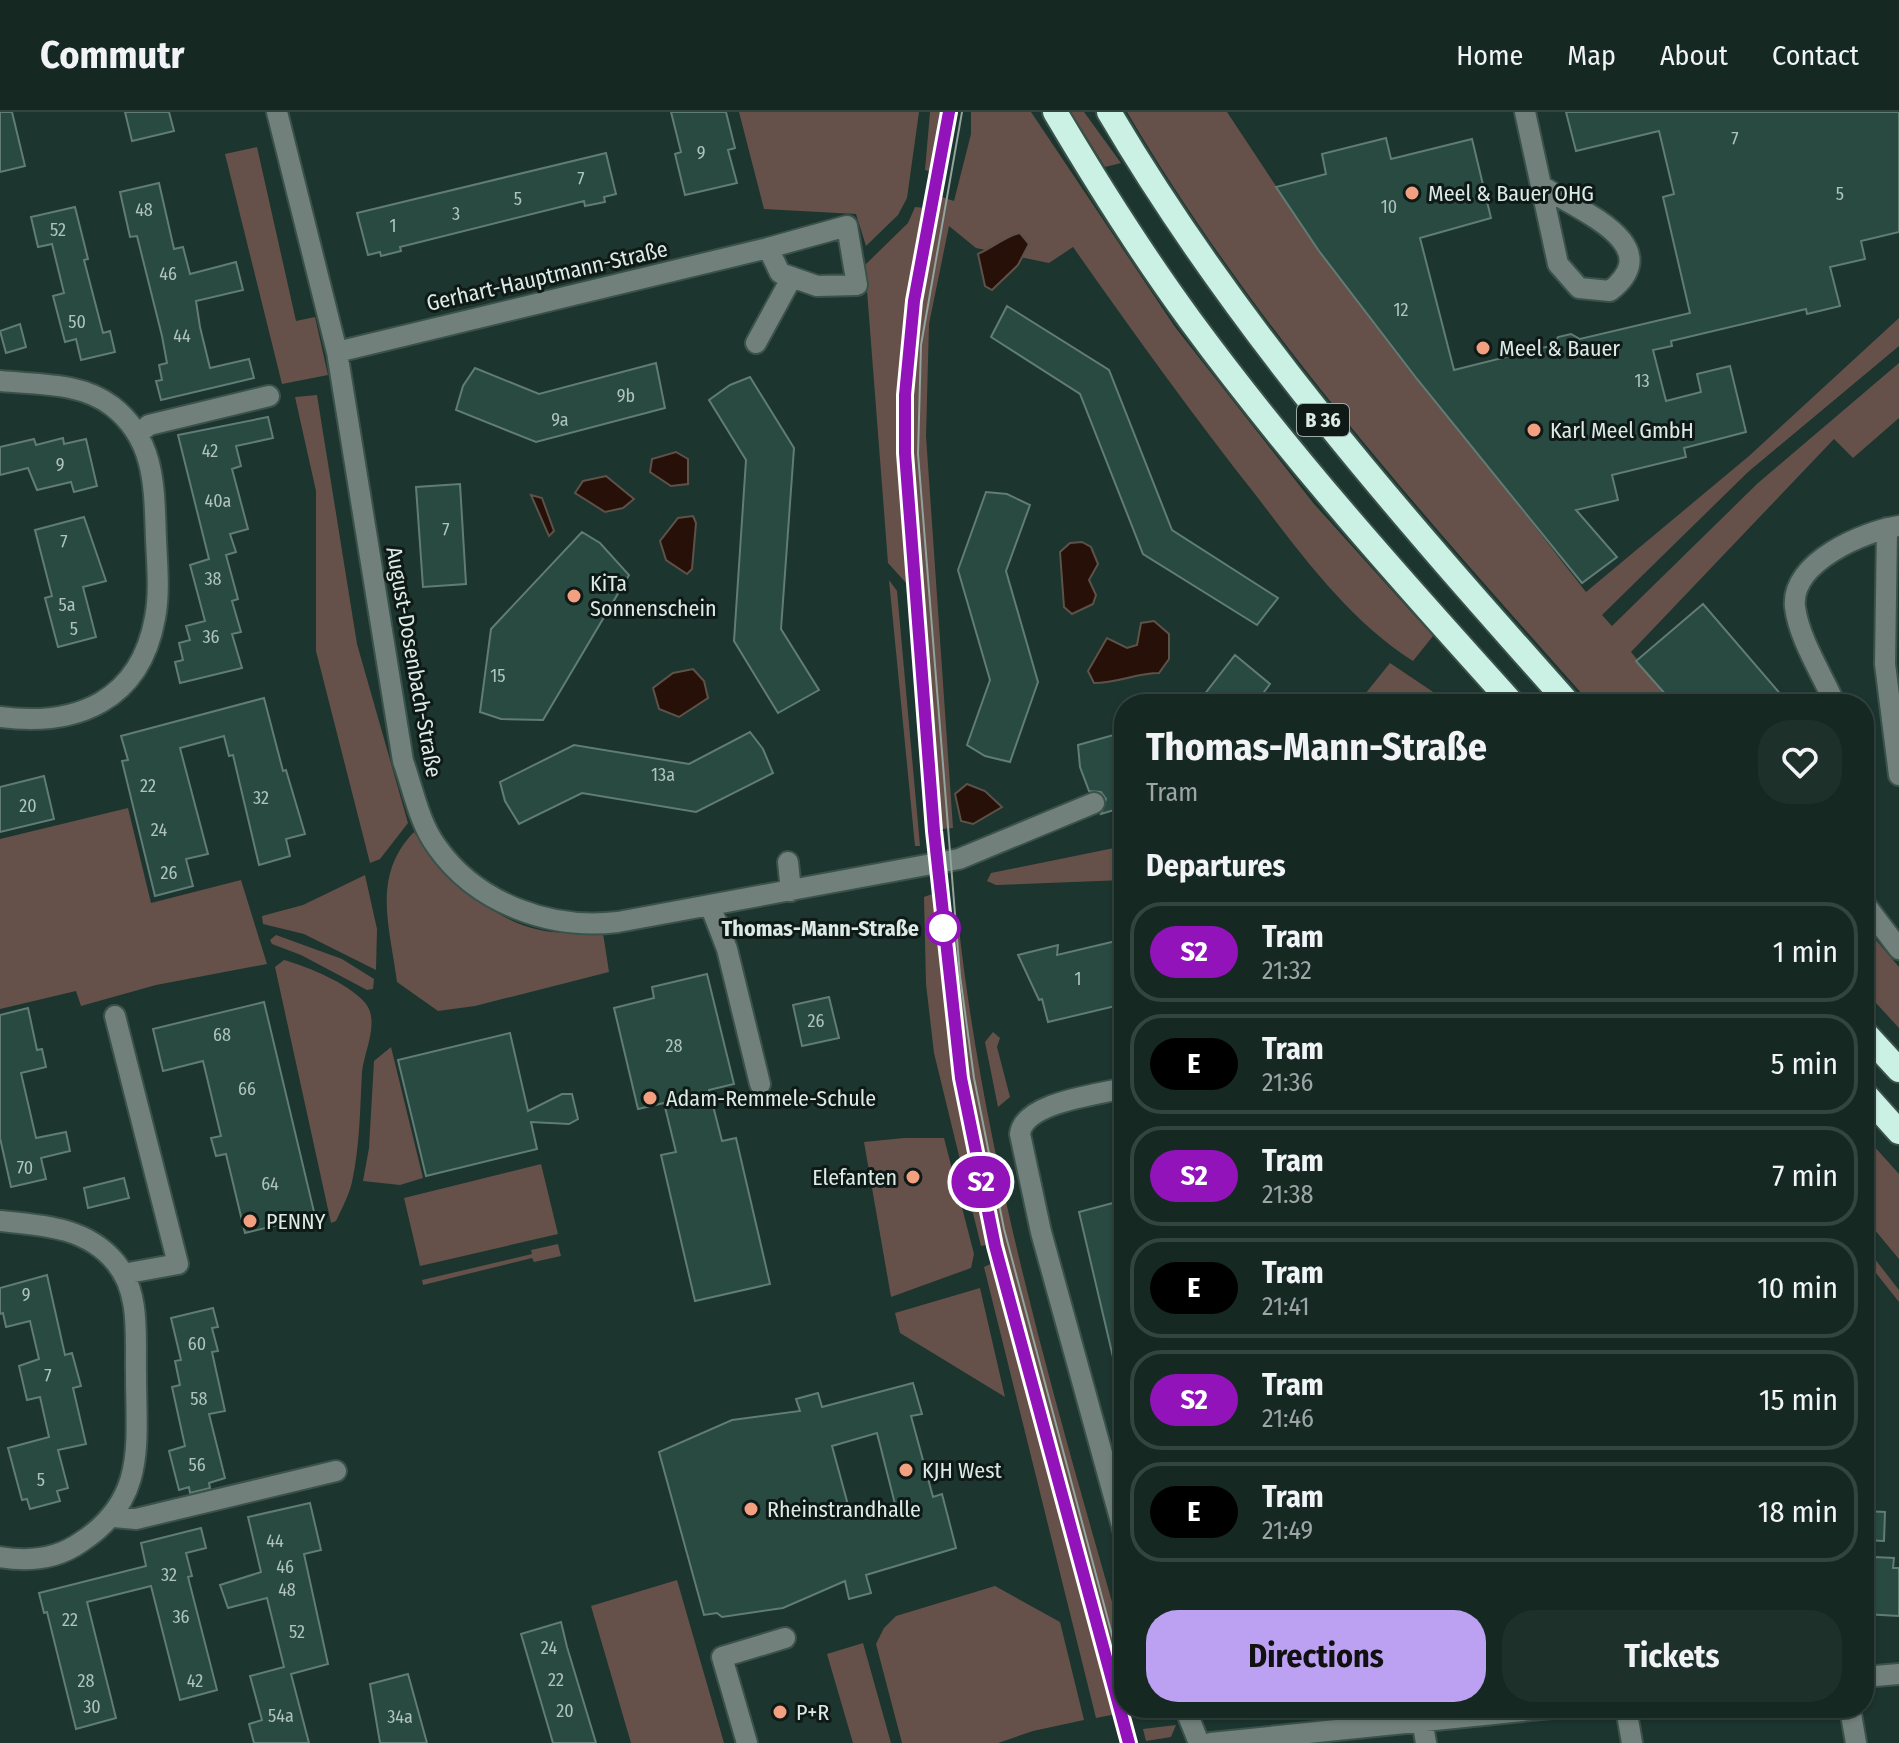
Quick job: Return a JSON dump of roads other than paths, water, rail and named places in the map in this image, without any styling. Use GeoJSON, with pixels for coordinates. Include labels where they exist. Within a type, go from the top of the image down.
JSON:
{"type":"FeatureCollection","features":[{"type":"Feature","properties":{"kind":"highway","name":"B 36"},"geometry":{"type":"LineString","coordinates":[[1055,112],[1162,280],[1252,402],[1504,694]]}},
{"type":"Feature","properties":{"kind":"highway","name":"B 36"},"geometry":{"type":"LineString","coordinates":[[1109,112],[1156,191],[1287,377],[1374,482],[1560,694]]}},
{"type":"Feature","properties":{"kind":"highway"},"geometry":{"type":"LineString","coordinates":[[1874,1043],[1899,1070]]}},
{"type":"Feature","properties":{"kind":"highway"},"geometry":{"type":"LineString","coordinates":[[1874,1104],[1899,1132]]}},
{"type":"Feature","properties":{"kind":"street","name":"August-Dosenbach-Straße"},"geometry":{"type":"LineString","coordinates":[[277,112],[337,352],[403,761],[422,820],[437,847],[478,888],[523,911],[548,919],[594,925],[959,859],[1094,803]]}},
{"type":"Feature","properties":{"kind":"street"},"geometry":{"type":"LineString","coordinates":[[1525,112],[1558,264],[1566,277],[1579,288],[1610,291],[1623,281],[1629,269],[1627,246],[1616,233],[1542,186]]}},
{"type":"Feature","properties":{"kind":"street","name":"Gerhart-Hauptmann-Straße"},"geometry":{"type":"LineString","coordinates":[[337,352],[768,248],[847,226],[857,285],[817,286],[792,277]]}},
{"type":"Feature","properties":{"kind":"street"},"geometry":{"type":"LineString","coordinates":[[756,343],[792,277],[780,273],[768,248]]}},
{"type":"Feature","properties":{"kind":"street"},"geometry":{"type":"LineString","coordinates":[[0,381],[76,389],[94,395],[113,407],[138,434],[154,476],[157,596],[149,641],[141,660],[130,678],[111,697],[74,715],[53,720],[0,717]]}},
{"type":"Feature","properties":{"kind":"street"},"geometry":{"type":"LineString","coordinates":[[138,434],[149,425],[269,396]]}},
{"type":"Feature","properties":{"kind":"street"},"geometry":{"type":"LineString","coordinates":[[1831,694],[1794,605],[1802,579],[1829,554],[1856,536],[1893,527],[1885,664],[1899,775]]}},
{"type":"Feature","properties":{"kind":"street"},"geometry":{"type":"LineString","coordinates":[[788,862],[791,891]]}},
{"type":"Feature","properties":{"kind":"street"},"geometry":{"type":"LineString","coordinates":[[710,905],[727,949],[760,1084]]}},
{"type":"Feature","properties":{"kind":"street"},"geometry":{"type":"LineString","coordinates":[[1874,916],[1899,949]]}},
{"type":"Feature","properties":{"kind":"street"},"geometry":{"type":"LineString","coordinates":[[115,1016],[178,1264],[123,1274]]}},
{"type":"Feature","properties":{"kind":"street"},"geometry":{"type":"LineString","coordinates":[[1114,1090],[1045,1107],[1028,1117],[1020,1134],[1041,1232],[1114,1497]]}},
{"type":"Feature","properties":{"kind":"street"},"geometry":{"type":"LineString","coordinates":[[0,1221],[53,1226],[83,1236],[106,1253],[123,1274],[133,1300],[136,1419],[133,1473],[126,1497],[114,1517],[98,1531],[54,1556],[31,1560],[0,1557]]}},
{"type":"Feature","properties":{"kind":"street"},"geometry":{"type":"LineString","coordinates":[[114,1517],[136,1519],[336,1471]]}},
{"type":"Feature","properties":{"kind":"street"},"geometry":{"type":"LineString","coordinates":[[747,1743],[722,1657],[785,1638]]}},
{"type":"Feature","properties":{"kind":"street"},"geometry":{"type":"LineString","coordinates":[[1874,1676],[1899,1674]]}},
{"type":"Feature","properties":{"kind":"street"},"geometry":{"type":"LineString","coordinates":[[1189,1718],[1199,1743]]}},
{"type":"Feature","properties":{"kind":"street"},"geometry":{"type":"LineString","coordinates":[[1211,1743],[1444,1718]]}},
{"type":"Feature","properties":{"kind":"street"},"geometry":{"type":"LineString","coordinates":[[1628,1718],[1632,1743]]}},
{"type":"Feature","properties":{"kind":"street"},"geometry":{"type":"LineString","coordinates":[[1852,1718],[1856,1743]]}},
{"type":"Feature","properties":{"kind":"street"},"geometry":{"type":"LineString","coordinates":[[1422,1720],[1426,1743]]}},
{"type":"Feature","properties":{"kind":"tram line"},"geometry":{"type":"LineString","coordinates":[[949,112],[914,301],[905,395],[905,453],[936,846],[961,1078],[995,1246],[1114,1687]]}},
{"type":"Feature","properties":{"kind":"tram line","name":"S2"},"geometry":{"type":"LineString","coordinates":[[949,112],[943,159],[914,301],[905,395],[909,520],[947,976],[961,1078],[995,1246],[1114,1693]]}},
{"type":"Feature","properties":{"kind":"tram line"},"geometry":{"type":"LineString","coordinates":[[962,112],[921,345],[918,454],[960,976],[974,1078],[1004,1229],[1114,1642]]}},
{"type":"Feature","properties":{"kind":"tram line"},"geometry":{"type":"LineString","coordinates":[[1122,1718],[1129,1743]]}},
{"type":"Feature","properties":{"kind":"tram line","name":"S2"},"geometry":{"type":"LineString","coordinates":[[1122,1718],[1129,1743]]}},
{"type":"Feature","properties":{"kind":"place","name":"Meel & Bauer OHG"},"geometry":{"type":"Point","coordinates":[1412,193]}},
{"type":"Feature","properties":{"kind":"place","name":"Meel & Bauer"},"geometry":{"type":"Point","coordinates":[1483,348]}},
{"type":"Feature","properties":{"kind":"place","name":"Karl Meel GmbH"},"geometry":{"type":"Point","coordinates":[1534,430]}},
{"type":"Feature","properties":{"kind":"place","name":"KiTa Sonnenschein"},"geometry":{"type":"Point","coordinates":[574,596]}},
{"type":"Feature","properties":{"kind":"place","name":"Thomas-Mann-Straße"},"geometry":{"type":"Point","coordinates":[943,928]}},
{"type":"Feature","properties":{"kind":"place","name":"Adam-Remmele-Schule"},"geometry":{"type":"Point","coordinates":[650,1098]}},
{"type":"Feature","properties":{"kind":"place","name":"Elefanten"},"geometry":{"type":"Point","coordinates":[913,1177]}},
{"type":"Feature","properties":{"kind":"place","name":"PENNY"},"geometry":{"type":"Point","coordinates":[250,1221]}},
{"type":"Feature","properties":{"kind":"place","name":"KJH West"},"geometry":{"type":"Point","coordinates":[906,1470]}},
{"type":"Feature","properties":{"kind":"place","name":"Rheinstrandhalle"},"geometry":{"type":"Point","coordinates":[751,1509]}},
{"type":"Feature","properties":{"kind":"place","name":"P+R"},"geometry":{"type":"Point","coordinates":[780,1712]}}]}
